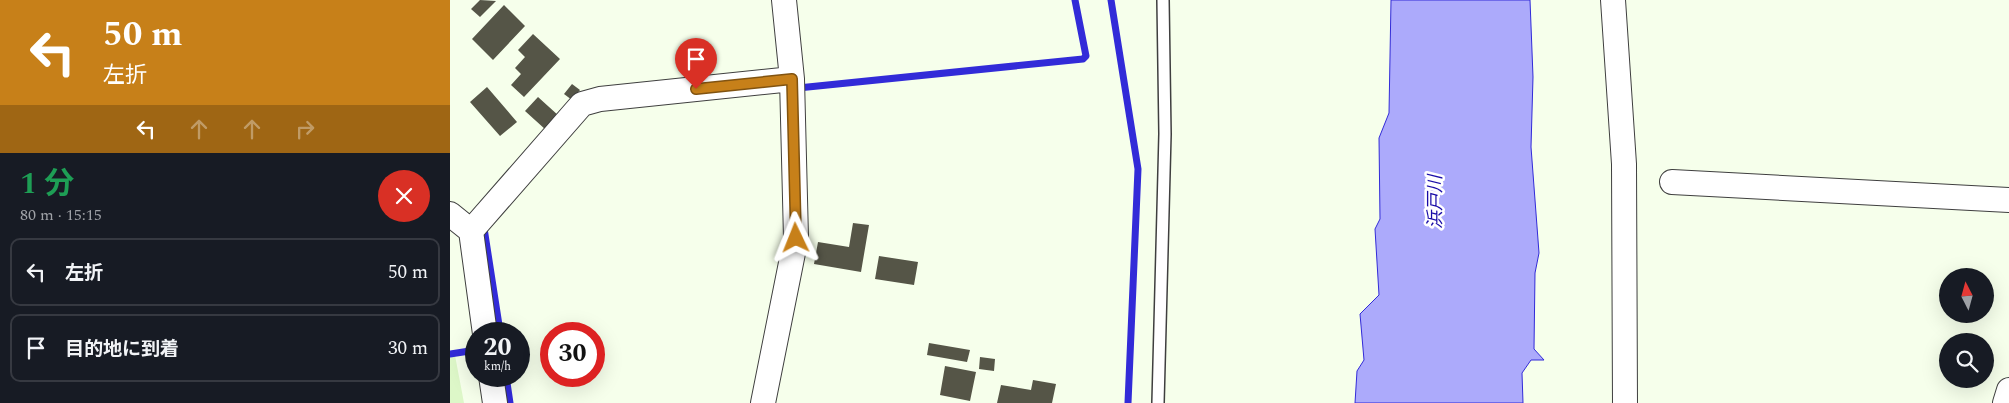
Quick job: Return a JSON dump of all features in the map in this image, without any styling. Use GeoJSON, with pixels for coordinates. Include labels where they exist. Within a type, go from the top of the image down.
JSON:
{"type":"FeatureCollection","features":[{"type":"Feature","properties":{"kind":"street"},"geometry":{"type":"LineString","coordinates":[[763,403],[796,238],[792,79],[784,0]]}},
{"type":"Feature","properties":{"kind":"street"},"geometry":{"type":"LineString","coordinates":[[1613,0],[1624,164],[1625,403]]}},
{"type":"Feature","properties":{"kind":"street"},"geometry":{"type":"LineString","coordinates":[[471,231],[582,104],[600,99],[792,79]]}},
{"type":"Feature","properties":{"kind":"street"},"geometry":{"type":"LineString","coordinates":[[1672,182],[2009,200]]}},
{"type":"Feature","properties":{"kind":"street"},"geometry":{"type":"LineString","coordinates":[[450,214],[471,231],[483,322]]}},
{"type":"Feature","properties":{"kind":"street"},"geometry":{"type":"LineString","coordinates":[[493,387],[495,403]]}},
{"type":"Feature","properties":{"kind":"street"},"geometry":{"type":"LineString","coordinates":[[2005,403],[2009,390]]}},
{"type":"Feature","properties":{"kind":"lane"},"geometry":{"type":"LineString","coordinates":[[1158,403],[1165,134],[1163,0]]}},
{"type":"Feature","properties":{"kind":"green space"},"geometry":{"type":"Polygon","coordinates":[[[454,350],[464,403],[450,403],[450,351],[454,350]]]}},
{"type":"Feature","properties":{"kind":"water","name":"浜戸川"},"geometry":{"type":"Polygon","coordinates":[[[1391,0],[1530,0],[1533,77],[1531,147],[1539,253],[1535,273],[1534,349],[1544,360],[1531,360],[1522,373],[1523,403],[1355,403],[1357,371],[1364,360],[1360,314],[1379,295],[1375,229],[1380,219],[1379,138],[1389,113],[1391,0]]]}},
{"type":"Feature","properties":{"kind":"building"},"geometry":{"type":"Polygon","coordinates":[[[480,0],[496,1],[480,17],[471,9],[480,0]]]}},
{"type":"Feature","properties":{"kind":"building"},"geometry":{"type":"Polygon","coordinates":[[[504,5],[525,26],[493,60],[472,39],[504,5]]]}},
{"type":"Feature","properties":{"kind":"building"},"geometry":{"type":"Polygon","coordinates":[[[533,34],[560,59],[524,97],[511,85],[521,74],[515,68],[525,57],[518,50],[533,34]]]}},
{"type":"Feature","properties":{"kind":"building"},"geometry":{"type":"Polygon","coordinates":[[[572,84],[580,90],[572,100],[564,94],[572,84]]]}},
{"type":"Feature","properties":{"kind":"building"},"geometry":{"type":"Polygon","coordinates":[[[487,87],[517,122],[500,136],[470,102],[487,87]]]}},
{"type":"Feature","properties":{"kind":"building"},"geometry":{"type":"Polygon","coordinates":[[[538,97],[559,116],[546,130],[525,111],[538,97]]]}},
{"type":"Feature","properties":{"kind":"building"},"geometry":{"type":"Polygon","coordinates":[[[853,223],[869,225],[861,272],[814,264],[818,242],[849,247],[853,223]]]}},
{"type":"Feature","properties":{"kind":"building"},"geometry":{"type":"Polygon","coordinates":[[[879,256],[918,262],[914,285],[875,279],[879,256]]]}},
{"type":"Feature","properties":{"kind":"building"},"geometry":{"type":"Polygon","coordinates":[[[929,343],[970,350],[967,362],[927,355],[929,343]]]}},
{"type":"Feature","properties":{"kind":"building"},"geometry":{"type":"Polygon","coordinates":[[[980,357],[995,359],[994,371],[979,369],[980,357]]]}},
{"type":"Feature","properties":{"kind":"building"},"geometry":{"type":"Polygon","coordinates":[[[945,366],[976,372],[970,401],[940,395],[945,366]]]}},
{"type":"Feature","properties":{"kind":"building"},"geometry":{"type":"Polygon","coordinates":[[[1033,380],[1056,384],[1052,403],[997,403],[1001,385],[1031,390],[1033,380]]]}},
{"type":"Feature","properties":{"kind":"waterway"},"geometry":{"type":"LineString","coordinates":[[798,88],[1083,59],[1086,56],[1075,0]]}},
{"type":"Feature","properties":{"kind":"waterway"},"geometry":{"type":"LineString","coordinates":[[1111,0],[1138,169],[1128,403]]}},
{"type":"Feature","properties":{"kind":"waterway"},"geometry":{"type":"LineString","coordinates":[[484,228],[499,322]]}},
{"type":"Feature","properties":{"kind":"waterway"},"geometry":{"type":"LineString","coordinates":[[450,354],[465,352]]}},
{"type":"Feature","properties":{"kind":"waterway"},"geometry":{"type":"LineString","coordinates":[[508,387],[510,403]]}},
{"type":"Feature","properties":{"kind":"route"},"geometry":{"type":"LineString","coordinates":[[696,89],[792,79],[796,238]]}}]}
